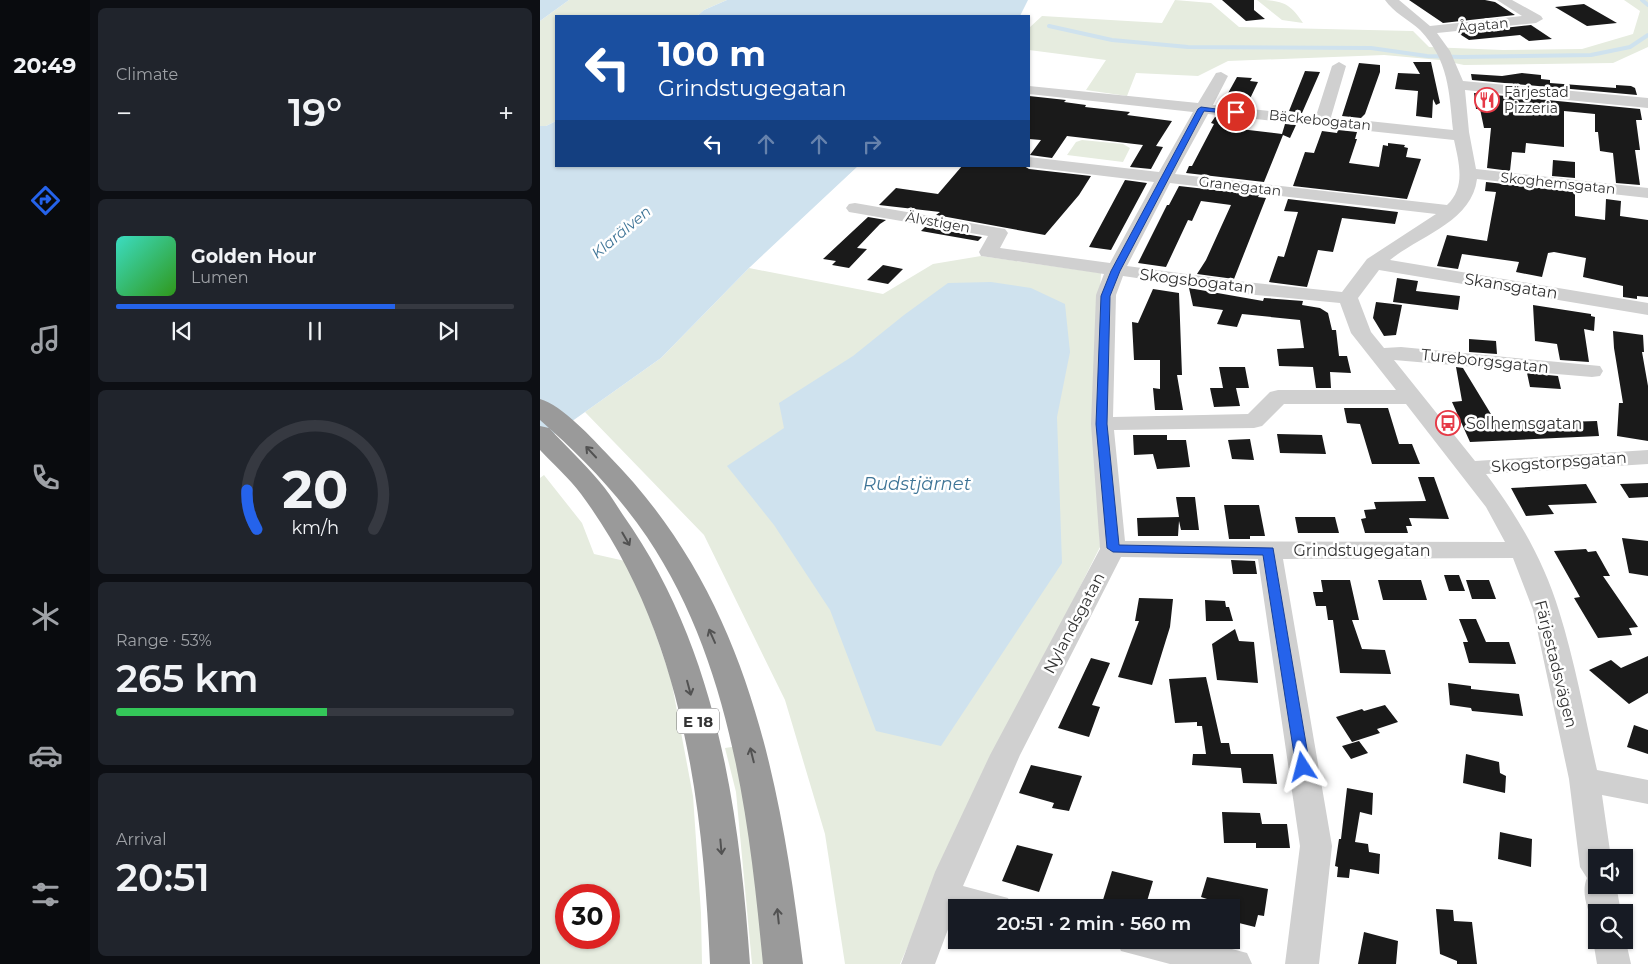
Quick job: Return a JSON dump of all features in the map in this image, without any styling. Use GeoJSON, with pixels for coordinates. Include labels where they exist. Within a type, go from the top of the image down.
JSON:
{"type":"FeatureCollection","features":[{"type":"Feature","properties":{"kind":"highway","name":"E 18"},"geometry":{"type":"LineString","coordinates":[[540,407],[587,447],[612,493],[623,532],[649,579],[667,620],[683,665],[700,726],[719,817],[730,964]]}},
{"type":"Feature","properties":{"kind":"highway","name":"E 18"},"geometry":{"type":"LineString","coordinates":[[540,434],[583,477],[612,493],[672,552],[694,595],[720,653],[741,714],[760,788],[773,865],[783,964]]}},
{"type":"Feature","properties":{"kind":"street"},"geometry":{"type":"LineString","coordinates":[[1348,298],[1358,280],[1374,263],[1452,211],[1462,199],[1468,187],[1468,173],[1453,75],[1441,49],[1429,30],[1391,0]]}},
{"type":"Feature","properties":{"kind":"street","name":"Ågatan"},"geometry":{"type":"LineString","coordinates":[[1429,30],[1536,19],[1503,0]]}},
{"type":"Feature","properties":{"kind":"street"},"geometry":{"type":"LineString","coordinates":[[1322,120],[1339,66]]}},
{"type":"Feature","properties":{"kind":"street"},"geometry":{"type":"LineString","coordinates":[[1453,75],[1648,103]]}},
{"type":"Feature","properties":{"kind":"street"},"geometry":{"type":"LineString","coordinates":[[1113,548],[1102,424],[1106,296],[1115,271],[1201,109],[1221,76]]}},
{"type":"Feature","properties":{"kind":"street","name":"Bäckebogatan"},"geometry":{"type":"LineString","coordinates":[[1030,90],[1462,136]]}},
{"type":"Feature","properties":{"kind":"street","name":"Granegatan"},"geometry":{"type":"LineString","coordinates":[[1030,162],[1452,211]]}},
{"type":"Feature","properties":{"kind":"street","name":"Skoghemsgatan"},"geometry":{"type":"LineString","coordinates":[[1468,173],[1648,193]]}},
{"type":"Feature","properties":{"kind":"street","name":"Älvstigen"},"geometry":{"type":"LineString","coordinates":[[855,208],[999,233],[988,252]]}},
{"type":"Feature","properties":{"kind":"street","name":"Skogsbogatan"},"geometry":{"type":"LineString","coordinates":[[988,252],[1115,271],[1348,298]]}},
{"type":"Feature","properties":{"kind":"street","name":"Skansgatan"},"geometry":{"type":"LineString","coordinates":[[1374,263],[1648,309]]}},
{"type":"Feature","properties":{"kind":"street","name":"Färjestadsvägen"},"geometry":{"type":"LineString","coordinates":[[1348,298],[1361,333],[1497,505],[1522,550],[1546,610],[1584,779],[1594,849]]}},
{"type":"Feature","properties":{"kind":"street","name":"Tureborgsgatan"},"geometry":{"type":"LineString","coordinates":[[1378,356],[1402,353],[1592,371]]}},
{"type":"Feature","properties":{"kind":"street"},"geometry":{"type":"LineString","coordinates":[[1102,424],[1254,420],[1278,397],[1411,398]]}},
{"type":"Feature","properties":{"kind":"street","name":"Skogstorpsgatan"},"geometry":{"type":"LineString","coordinates":[[1469,468],[1648,457]]}},
{"type":"Feature","properties":{"kind":"street","name":"Grindstugegatan"},"geometry":{"type":"LineString","coordinates":[[1113,548],[1269,551],[1522,550]]}},
{"type":"Feature","properties":{"kind":"street","name":"Nylandsgatan"},"geometry":{"type":"LineString","coordinates":[[918,964],[951,872],[1005,755],[1113,548]]}},
{"type":"Feature","properties":{"kind":"street"},"geometry":{"type":"LineString","coordinates":[[1269,551],[1316,846],[1302,964]]}},
{"type":"Feature","properties":{"kind":"street"},"geometry":{"type":"LineString","coordinates":[[1584,779],[1648,792]]}},
{"type":"Feature","properties":{"kind":"street"},"geometry":{"type":"LineString","coordinates":[[943,895],[959,899]]}},
{"type":"Feature","properties":{"kind":"street"},"geometry":{"type":"LineString","coordinates":[[1172,949],[1235,964]]}},
{"type":"Feature","properties":{"kind":"street"},"geometry":{"type":"LineString","coordinates":[[1612,949],[1614,964]]}},
{"type":"Feature","properties":{"kind":"shaded area"},"geometry":{"type":"Polygon","coordinates":[[[569,0],[727,0],[704,10],[698,15],[555,15],[555,122],[546,126],[540,126],[540,21],[569,0]]]}},
{"type":"Feature","properties":{"kind":"shaded area"},"geometry":{"type":"Polygon","coordinates":[[[1175,0],[1211,3],[1239,27],[1413,31],[1429,47],[1503,50],[1582,49],[1633,34],[1640,11],[1624,0],[1648,0],[1648,47],[1613,63],[1464,65],[1440,60],[1384,55],[1228,61],[1198,76],[1136,73],[1127,96],[1086,90],[1106,60],[1030,50],[1030,27],[1042,16],[1162,23],[1175,0]]]}},
{"type":"Feature","properties":{"kind":"shaded area"},"geometry":{"type":"Polygon","coordinates":[[[1257,0],[1278,2],[1289,6],[1303,23],[1282,20],[1257,0]]]}},
{"type":"Feature","properties":{"kind":"shaded area"},"geometry":{"type":"Polygon","coordinates":[[[1082,140],[1123,144],[1130,148],[1123,162],[1067,155],[1076,142],[1082,140]]]}},
{"type":"Feature","properties":{"kind":"shaded area"},"geometry":{"type":"Polygon","coordinates":[[[981,256],[1101,273],[1094,384],[1100,547],[966,813],[900,964],[845,964],[825,834],[785,700],[704,535],[585,412],[661,358],[749,268],[883,294],[933,264],[981,256]]]}},
{"type":"Feature","properties":{"kind":"shaded area"},"geometry":{"type":"Polygon","coordinates":[[[544,475],[582,523],[594,554],[625,561],[647,609],[671,679],[693,796],[701,913],[702,964],[540,964],[540,478],[544,475]]]}},
{"type":"Feature","properties":{"kind":"shaded area"},"geometry":{"type":"Polygon","coordinates":[[[738,746],[769,964],[752,964],[736,792],[725,748],[738,746]]]}},
{"type":"Feature","properties":{"kind":"water"},"geometry":{"type":"Polygon","coordinates":[[[540,0],[569,0],[540,21],[540,0]]]}},
{"type":"Feature","properties":{"kind":"water"},"geometry":{"type":"Polygon","coordinates":[[[727,0],[1028,0],[1020,15],[698,15],[704,10],[727,0]]]}},
{"type":"Feature","properties":{"kind":"water","name":"Klarälven"},"geometry":{"type":"Polygon","coordinates":[[[555,122],[555,167],[857,167],[749,268],[661,358],[540,444],[540,126],[546,126],[555,122]]]}},
{"type":"Feature","properties":{"kind":"water","name":"Rudstjärnet"},"geometry":{"type":"Polygon","coordinates":[[[991,282],[1031,288],[1065,304],[1070,352],[1057,417],[1062,563],[941,746],[876,731],[830,610],[774,525],[727,466],[784,428],[779,403],[853,356],[948,283],[991,282]]]}},
{"type":"Feature","properties":{"kind":"building"},"geometry":{"type":"Polygon","coordinates":[[[1222,0],[1254,0],[1254,10],[1265,19],[1246,21],[1222,0]]]}},
{"type":"Feature","properties":{"kind":"building"},"geometry":{"type":"Polygon","coordinates":[[[1409,0],[1485,0],[1495,2],[1515,15],[1443,23],[1409,0]]]}},
{"type":"Feature","properties":{"kind":"building"},"geometry":{"type":"Polygon","coordinates":[[[1584,4],[1617,23],[1587,26],[1555,7],[1584,4]]]}},
{"type":"Feature","properties":{"kind":"building"},"geometry":{"type":"Polygon","coordinates":[[[1531,25],[1552,39],[1529,41],[1520,35],[1469,40],[1458,33],[1531,25]]]}},
{"type":"Feature","properties":{"kind":"building"},"geometry":{"type":"Polygon","coordinates":[[[1413,62],[1431,62],[1440,103],[1436,105],[1433,99],[1432,118],[1416,116],[1418,91],[1395,89],[1398,73],[1420,74],[1413,62]]]}},
{"type":"Feature","properties":{"kind":"building"},"geometry":{"type":"Polygon","coordinates":[[[1359,63],[1380,65],[1380,72],[1365,114],[1361,118],[1342,116],[1359,63]]]}},
{"type":"Feature","properties":{"kind":"building"},"geometry":{"type":"Polygon","coordinates":[[[1305,71],[1320,72],[1302,113],[1289,111],[1305,71]]]}},
{"type":"Feature","properties":{"kind":"building"},"geometry":{"type":"Polygon","coordinates":[[[1522,73],[1541,75],[1541,79],[1550,80],[1550,83],[1616,88],[1616,85],[1631,86],[1635,88],[1637,95],[1472,80],[1471,74],[1502,76],[1522,73]]]}},
{"type":"Feature","properties":{"kind":"building"},"geometry":{"type":"Polygon","coordinates":[[[1237,77],[1252,78],[1250,81],[1258,82],[1246,107],[1222,104],[1237,77]]]}},
{"type":"Feature","properties":{"kind":"building"},"geometry":{"type":"Polygon","coordinates":[[[1474,93],[1640,109],[1642,120],[1636,120],[1640,150],[1635,150],[1640,185],[1616,183],[1613,153],[1600,151],[1598,132],[1595,132],[1595,114],[1564,111],[1564,147],[1526,143],[1525,153],[1512,152],[1510,171],[1487,168],[1491,128],[1484,128],[1480,109],[1476,109],[1474,93]]]}},
{"type":"Feature","properties":{"kind":"building"},"geometry":{"type":"Polygon","coordinates":[[[1030,96],[1066,100],[1064,102],[1086,105],[1085,107],[1130,112],[1127,115],[1172,121],[1156,146],[1163,147],[1151,169],[1130,167],[1143,145],[1067,136],[1052,158],[1030,155],[1041,140],[1030,139],[1030,96]]]}},
{"type":"Feature","properties":{"kind":"building"},"geometry":{"type":"Polygon","coordinates":[[[1215,117],[1239,119],[1237,123],[1243,124],[1240,129],[1282,134],[1285,124],[1296,125],[1290,138],[1283,135],[1264,182],[1186,173],[1189,166],[1192,166],[1214,124],[1211,123],[1215,117]]]}},
{"type":"Feature","properties":{"kind":"building"},"geometry":{"type":"Polygon","coordinates":[[[1338,130],[1357,132],[1355,139],[1357,139],[1349,163],[1379,167],[1383,145],[1388,146],[1388,143],[1405,145],[1404,147],[1408,148],[1406,157],[1421,159],[1407,199],[1293,186],[1305,152],[1314,153],[1322,131],[1337,133],[1338,130]]]}},
{"type":"Feature","properties":{"kind":"building"},"geometry":{"type":"Polygon","coordinates":[[[1553,160],[1575,162],[1575,178],[1552,176],[1553,160]]]}},
{"type":"Feature","properties":{"kind":"building"},"geometry":{"type":"Polygon","coordinates":[[[961,167],[1026,167],[1029,169],[1091,176],[1079,195],[1045,235],[936,215],[940,212],[879,205],[896,188],[938,194],[961,167]]]}},
{"type":"Feature","properties":{"kind":"building"},"geometry":{"type":"Polygon","coordinates":[[[1125,180],[1147,183],[1111,250],[1089,247],[1125,180]]]}},
{"type":"Feature","properties":{"kind":"building"},"geometry":{"type":"Polygon","coordinates":[[[1486,182],[1575,192],[1575,216],[1605,220],[1606,199],[1621,201],[1620,216],[1648,220],[1648,297],[1637,296],[1637,299],[1623,297],[1623,286],[1583,277],[1586,258],[1554,252],[1548,253],[1542,277],[1516,272],[1519,262],[1462,254],[1458,269],[1437,266],[1447,235],[1487,241],[1496,192],[1485,191],[1486,182]]]}},
{"type":"Feature","properties":{"kind":"building"},"geometry":{"type":"Polygon","coordinates":[[[1179,186],[1259,195],[1258,197],[1266,198],[1234,279],[1197,274],[1206,260],[1231,205],[1201,201],[1192,221],[1188,220],[1166,267],[1138,263],[1167,205],[1169,205],[1179,186]]]}},
{"type":"Feature","properties":{"kind":"building"},"geometry":{"type":"Polygon","coordinates":[[[1288,199],[1398,212],[1395,224],[1342,218],[1333,252],[1318,250],[1307,287],[1269,282],[1278,256],[1284,257],[1298,212],[1284,211],[1288,199]]]}},
{"type":"Feature","properties":{"kind":"building"},"geometry":{"type":"Polygon","coordinates":[[[868,217],[886,220],[857,248],[867,249],[849,268],[832,265],[836,261],[823,259],[868,217]]]}},
{"type":"Feature","properties":{"kind":"building"},"geometry":{"type":"Polygon","coordinates":[[[925,227],[982,237],[978,241],[921,231],[925,227]]]}},
{"type":"Feature","properties":{"kind":"building"},"geometry":{"type":"Polygon","coordinates":[[[883,265],[903,269],[888,284],[867,280],[883,265]]]}},
{"type":"Feature","properties":{"kind":"building"},"geometry":{"type":"Polygon","coordinates":[[[1397,278],[1418,281],[1416,291],[1460,296],[1458,310],[1393,302],[1397,278]]]}},
{"type":"Feature","properties":{"kind":"building"},"geometry":{"type":"Polygon","coordinates":[[[1189,288],[1263,301],[1264,298],[1303,301],[1302,305],[1320,308],[1328,313],[1332,330],[1336,330],[1339,356],[1347,356],[1351,373],[1330,372],[1331,388],[1316,388],[1313,367],[1279,366],[1277,349],[1304,348],[1300,320],[1242,314],[1237,327],[1217,324],[1223,310],[1193,306],[1189,288]]]}},
{"type":"Feature","properties":{"kind":"building"},"geometry":{"type":"Polygon","coordinates":[[[1153,289],[1179,293],[1182,375],[1177,375],[1183,410],[1155,410],[1153,388],[1160,389],[1160,360],[1134,360],[1132,322],[1138,323],[1153,289]]]}},
{"type":"Feature","properties":{"kind":"building"},"geometry":{"type":"Polygon","coordinates":[[[1376,302],[1402,305],[1396,335],[1384,336],[1373,318],[1376,302]]]}},
{"type":"Feature","properties":{"kind":"building"},"geometry":{"type":"Polygon","coordinates":[[[1533,305],[1591,314],[1591,316],[1595,317],[1594,331],[1584,329],[1589,362],[1560,360],[1557,344],[1535,341],[1533,305]]]}},
{"type":"Feature","properties":{"kind":"building"},"geometry":{"type":"Polygon","coordinates":[[[1613,331],[1643,335],[1644,352],[1642,352],[1648,386],[1648,441],[1617,436],[1619,403],[1623,403],[1613,331]]]}},
{"type":"Feature","properties":{"kind":"building"},"geometry":{"type":"Polygon","coordinates":[[[1469,339],[1496,341],[1497,354],[1469,352],[1469,339]]]}},
{"type":"Feature","properties":{"kind":"building"},"geometry":{"type":"Polygon","coordinates":[[[1219,367],[1245,367],[1249,388],[1236,388],[1240,406],[1214,407],[1210,388],[1223,388],[1219,367]]]}},
{"type":"Feature","properties":{"kind":"building"},"geometry":{"type":"Polygon","coordinates":[[[1456,367],[1463,368],[1497,424],[1597,421],[1599,436],[1470,442],[1452,402],[1462,401],[1456,367]]]}},
{"type":"Feature","properties":{"kind":"building"},"geometry":{"type":"Polygon","coordinates":[[[1527,373],[1558,376],[1561,389],[1530,387],[1527,373]]]}},
{"type":"Feature","properties":{"kind":"building"},"geometry":{"type":"Polygon","coordinates":[[[1344,408],[1388,408],[1399,444],[1412,444],[1420,464],[1372,464],[1360,424],[1347,423],[1344,408]]]}},
{"type":"Feature","properties":{"kind":"building"},"geometry":{"type":"Polygon","coordinates":[[[1277,434],[1322,435],[1326,454],[1280,453],[1277,434]]]}},
{"type":"Feature","properties":{"kind":"building"},"geometry":{"type":"Polygon","coordinates":[[[1133,435],[1167,435],[1167,440],[1186,440],[1190,467],[1157,469],[1153,454],[1134,455],[1133,435]]]}},
{"type":"Feature","properties":{"kind":"building"},"geometry":{"type":"Polygon","coordinates":[[[1250,439],[1254,460],[1232,459],[1228,440],[1250,439]]]}},
{"type":"Feature","properties":{"kind":"building"},"geometry":{"type":"Polygon","coordinates":[[[1418,477],[1434,477],[1449,519],[1409,518],[1412,526],[1406,526],[1408,533],[1365,533],[1361,519],[1366,518],[1364,510],[1376,509],[1374,502],[1426,501],[1418,477]]]}},
{"type":"Feature","properties":{"kind":"building"},"geometry":{"type":"Polygon","coordinates":[[[1648,483],[1648,497],[1629,498],[1620,484],[1648,483]]]}},
{"type":"Feature","properties":{"kind":"building"},"geometry":{"type":"Polygon","coordinates":[[[1586,484],[1597,503],[1548,505],[1554,514],[1526,516],[1511,488],[1586,484]]]}},
{"type":"Feature","properties":{"kind":"building"},"geometry":{"type":"Polygon","coordinates":[[[1176,497],[1195,497],[1199,530],[1181,530],[1179,521],[1178,536],[1138,536],[1137,518],[1179,517],[1176,497]]]}},
{"type":"Feature","properties":{"kind":"building"},"geometry":{"type":"Polygon","coordinates":[[[1224,505],[1259,505],[1265,536],[1250,536],[1250,539],[1229,539],[1224,505]]]}},
{"type":"Feature","properties":{"kind":"building"},"geometry":{"type":"Polygon","coordinates":[[[1295,517],[1335,517],[1339,533],[1298,533],[1295,517]]]}},
{"type":"Feature","properties":{"kind":"building"},"geometry":{"type":"Polygon","coordinates":[[[1622,538],[1648,541],[1648,576],[1629,573],[1622,538]]]}},
{"type":"Feature","properties":{"kind":"building"},"geometry":{"type":"Polygon","coordinates":[[[1586,549],[1588,552],[1596,551],[1610,576],[1603,576],[1638,627],[1629,628],[1632,635],[1598,638],[1574,598],[1580,597],[1554,551],[1586,549]]]}},
{"type":"Feature","properties":{"kind":"building"},"geometry":{"type":"Polygon","coordinates":[[[1231,560],[1255,561],[1257,574],[1233,574],[1231,560]]]}},
{"type":"Feature","properties":{"kind":"building"},"geometry":{"type":"Polygon","coordinates":[[[1444,575],[1459,575],[1465,591],[1449,591],[1444,575]]]}},
{"type":"Feature","properties":{"kind":"building"},"geometry":{"type":"Polygon","coordinates":[[[1321,580],[1350,580],[1359,620],[1352,620],[1362,649],[1385,650],[1391,674],[1340,673],[1333,620],[1328,620],[1326,606],[1316,606],[1313,592],[1323,592],[1321,580]]]}},
{"type":"Feature","properties":{"kind":"building"},"geometry":{"type":"Polygon","coordinates":[[[1378,580],[1421,580],[1427,600],[1383,600],[1378,580]]]}},
{"type":"Feature","properties":{"kind":"building"},"geometry":{"type":"Polygon","coordinates":[[[1466,580],[1489,580],[1496,599],[1472,599],[1466,580]]]}},
{"type":"Feature","properties":{"kind":"building"},"geometry":{"type":"Polygon","coordinates":[[[1139,598],[1173,599],[1170,627],[1152,685],[1118,677],[1139,621],[1135,621],[1139,598]]]}},
{"type":"Feature","properties":{"kind":"building"},"geometry":{"type":"Polygon","coordinates":[[[1205,600],[1225,601],[1233,621],[1206,621],[1205,600]]]}},
{"type":"Feature","properties":{"kind":"building"},"geometry":{"type":"Polygon","coordinates":[[[1459,619],[1476,619],[1486,642],[1509,642],[1516,664],[1469,663],[1463,642],[1468,642],[1459,619]]]}},
{"type":"Feature","properties":{"kind":"building"},"geometry":{"type":"Polygon","coordinates":[[[1235,629],[1239,641],[1254,642],[1258,683],[1217,680],[1212,644],[1235,629]]]}},
{"type":"Feature","properties":{"kind":"building"},"geometry":{"type":"Polygon","coordinates":[[[1648,656],[1648,693],[1629,704],[1589,670],[1611,660],[1621,668],[1648,656]]]}},
{"type":"Feature","properties":{"kind":"building"},"geometry":{"type":"Polygon","coordinates":[[[1091,658],[1110,663],[1092,705],[1100,707],[1089,737],[1058,728],[1091,658]]]}},
{"type":"Feature","properties":{"kind":"building"},"geometry":{"type":"Polygon","coordinates":[[[1206,677],[1221,743],[1229,743],[1231,754],[1273,754],[1277,784],[1243,783],[1241,768],[1192,765],[1193,754],[1206,754],[1202,726],[1197,726],[1197,722],[1175,723],[1169,679],[1206,677]]]}},
{"type":"Feature","properties":{"kind":"building"},"geometry":{"type":"Polygon","coordinates":[[[1448,683],[1471,686],[1471,689],[1519,694],[1523,716],[1472,711],[1471,708],[1450,705],[1448,683]]]}},
{"type":"Feature","properties":{"kind":"building"},"geometry":{"type":"Polygon","coordinates":[[[1385,705],[1398,722],[1377,729],[1380,733],[1352,742],[1336,717],[1362,709],[1364,711],[1385,705]]]}},
{"type":"Feature","properties":{"kind":"building"},"geometry":{"type":"Polygon","coordinates":[[[1634,725],[1648,730],[1648,754],[1627,747],[1634,725]]]}},
{"type":"Feature","properties":{"kind":"building"},"geometry":{"type":"Polygon","coordinates":[[[1359,741],[1368,753],[1351,759],[1342,746],[1359,741]]]}},
{"type":"Feature","properties":{"kind":"building"},"geometry":{"type":"Polygon","coordinates":[[[1466,754],[1499,762],[1500,773],[1506,776],[1505,793],[1463,783],[1466,754]]]}},
{"type":"Feature","properties":{"kind":"building"},"geometry":{"type":"Polygon","coordinates":[[[1031,765],[1082,776],[1069,811],[1052,808],[1054,803],[1019,793],[1031,765]]]}},
{"type":"Feature","properties":{"kind":"building"},"geometry":{"type":"Polygon","coordinates":[[[1347,788],[1373,793],[1372,815],[1360,812],[1355,842],[1368,844],[1369,852],[1380,854],[1379,874],[1350,869],[1349,878],[1337,877],[1338,867],[1335,866],[1339,839],[1341,839],[1347,788]]]}},
{"type":"Feature","properties":{"kind":"building"},"geometry":{"type":"Polygon","coordinates":[[[1222,812],[1260,813],[1262,824],[1287,824],[1290,848],[1256,848],[1256,843],[1224,843],[1222,812]]]}},
{"type":"Feature","properties":{"kind":"building"},"geometry":{"type":"Polygon","coordinates":[[[1500,832],[1532,839],[1531,867],[1498,859],[1500,832]]]}},
{"type":"Feature","properties":{"kind":"building"},"geometry":{"type":"Polygon","coordinates":[[[1017,845],[1053,854],[1039,892],[1002,881],[1017,845]]]}},
{"type":"Feature","properties":{"kind":"building"},"geometry":{"type":"Polygon","coordinates":[[[1112,871],[1153,881],[1148,899],[1103,899],[1112,871]]]}},
{"type":"Feature","properties":{"kind":"building"},"geometry":{"type":"Polygon","coordinates":[[[1207,877],[1268,889],[1264,916],[1258,915],[1255,927],[1240,923],[1240,899],[1207,899],[1201,897],[1207,877]]]}},
{"type":"Feature","properties":{"kind":"building"},"geometry":{"type":"Polygon","coordinates":[[[1436,909],[1453,910],[1454,921],[1472,922],[1477,964],[1457,964],[1457,961],[1440,954],[1436,909]]]}},
{"type":"Feature","properties":{"kind":"building"},"geometry":{"type":"Polygon","coordinates":[[[1364,932],[1398,941],[1396,964],[1358,964],[1364,932]]]}},
{"type":"Feature","properties":{"kind":"waterway"},"geometry":{"type":"LineString","coordinates":[[1642,0],[1648,5]]}},
{"type":"Feature","properties":{"kind":"waterway"},"geometry":{"type":"LineString","coordinates":[[1049,26],[1112,40],[1188,47],[1371,48],[1427,56],[1461,57],[1591,55],[1630,47],[1648,35]]}},
{"type":"Feature","properties":{"kind":"place","name":"Färjestad Pizzeria"},"geometry":{"type":"Point","coordinates":[1487,100]}},
{"type":"Feature","properties":{"kind":"place","name":"Solhemsgatan"},"geometry":{"type":"Point","coordinates":[1448,423]}},
{"type":"Feature","properties":{"kind":"route"},"geometry":{"type":"LineString","coordinates":[[1236,112],[1201,109],[1115,271],[1106,296],[1102,424],[1113,548],[1269,551],[1303,767]]}}]}
